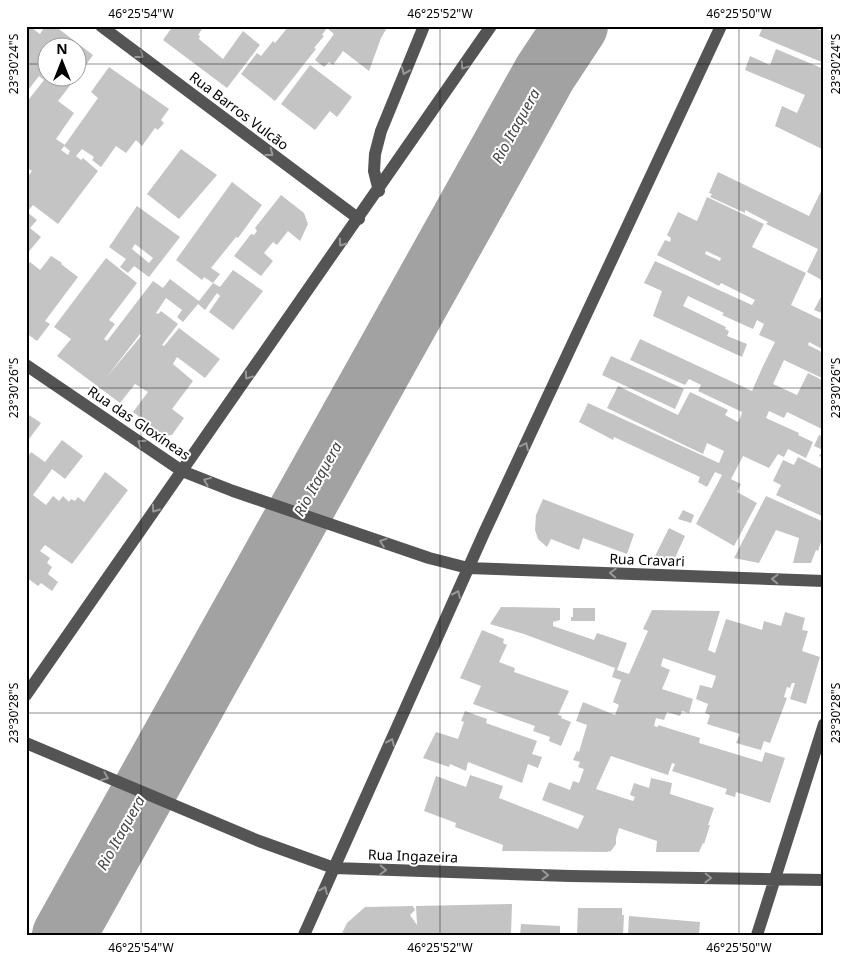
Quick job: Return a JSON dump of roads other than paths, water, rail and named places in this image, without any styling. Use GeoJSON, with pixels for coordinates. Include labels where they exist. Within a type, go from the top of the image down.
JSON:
{"type":"FeatureCollection","features":[{"type":"Feature","properties":{"kind":"street","name":"Rua Barros Vulcão"},"geometry":{"type":"LineString","coordinates":[[101,26],[359,219]]}},
{"type":"Feature","properties":{"kind":"street"},"geometry":{"type":"LineString","coordinates":[[379,190],[374,171],[375,154],[381,131],[424,26]]}},
{"type":"Feature","properties":{"kind":"street"},"geometry":{"type":"LineString","coordinates":[[26,694],[359,219],[491,26]]}},
{"type":"Feature","properties":{"kind":"street"},"geometry":{"type":"LineString","coordinates":[[304,935],[468,568],[721,26]]}},
{"type":"Feature","properties":{"kind":"street","name":"Rua das Gloxíneas"},"geometry":{"type":"LineString","coordinates":[[26,365],[182,471],[233,491],[429,558],[468,568]]}},
{"type":"Feature","properties":{"kind":"street","name":"Rua Cravari"},"geometry":{"type":"LineString","coordinates":[[468,568],[824,581]]}},
{"type":"Feature","properties":{"kind":"street"},"geometry":{"type":"LineString","coordinates":[[756,935],[824,724]]}},
{"type":"Feature","properties":{"kind":"street","name":"Rua Ingazeira"},"geometry":{"type":"LineString","coordinates":[[26,743],[259,841],[334,868],[824,880]]}},
{"type":"Feature","properties":{"kind":"waterway","name":"Rio Itaquera"},"geometry":{"type":"LineString","coordinates":[[64,935],[545,73],[576,26]]}}]}
